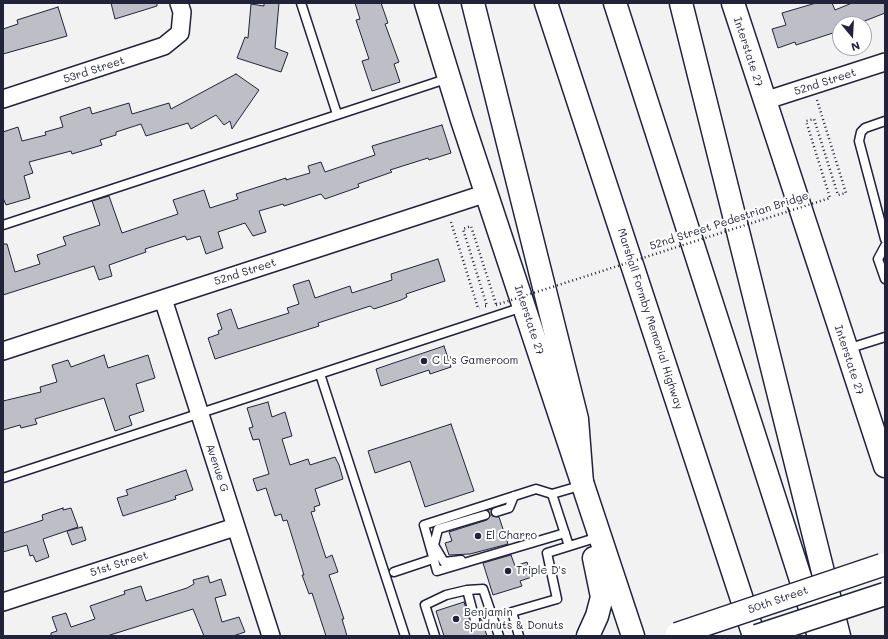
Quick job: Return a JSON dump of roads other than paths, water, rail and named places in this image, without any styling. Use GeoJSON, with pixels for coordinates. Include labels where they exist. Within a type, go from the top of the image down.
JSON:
{"type":"FeatureCollection","features":[{"type":"Feature","properties":{"kind":"main road","name":"Interstate 27"},"geometry":{"type":"LineString","coordinates":[[426,3],[584,491],[633,636]]}},
{"type":"Feature","properties":{"kind":"main road"},"geometry":{"type":"LineString","coordinates":[[473,3],[577,419],[584,491],[592,539],[594,564],[602,597],[597,616],[588,636]]}},
{"type":"Feature","properties":{"kind":"main road","name":"Marshall Formby Memorial Highway"},"geometry":{"type":"LineString","coordinates":[[546,3],[754,636]]}},
{"type":"Feature","properties":{"kind":"main road"},"geometry":{"type":"LineString","coordinates":[[615,3],[819,636]]}},
{"type":"Feature","properties":{"kind":"main road"},"geometry":{"type":"LineString","coordinates":[[681,3],[839,636]]}},
{"type":"Feature","properties":{"kind":"main road","name":"Interstate 27"},"geometry":{"type":"LineString","coordinates":[[733,3],[846,350],[882,448]]}},
{"type":"Feature","properties":{"kind":"main road","name":"50th Street"},"geometry":{"type":"LineString","coordinates":[[674,635],[884,565]]}},
{"type":"Feature","properties":{"kind":"main road"},"geometry":{"type":"LineString","coordinates":[[757,636],[885,594]]}},
{"type":"Feature","properties":{"kind":"street","name":"53rd Street"},"geometry":{"type":"LineString","coordinates":[[3,99],[164,46],[180,33],[182,12],[179,3]]}},
{"type":"Feature","properties":{"kind":"street","name":"52nd Street"},"geometry":{"type":"LineString","coordinates":[[764,101],[885,62]]}},
{"type":"Feature","properties":{"kind":"street","name":"52nd Street"},"geometry":{"type":"LineString","coordinates":[[3,351],[487,193]]}},
{"type":"Feature","properties":{"kind":"street","name":"Avenue G"},"geometry":{"type":"LineString","coordinates":[[163,299],[271,636]]}},
{"type":"Feature","properties":{"kind":"street","name":"51st Street"},"geometry":{"type":"LineString","coordinates":[[3,602],[236,527]]}},
{"type":"Feature","properties":{"kind":"lane"},"geometry":{"type":"LineString","coordinates":[[301,3],[337,114]]}},
{"type":"Feature","properties":{"kind":"lane"},"geometry":{"type":"LineString","coordinates":[[3,225],[449,77]]}},
{"type":"Feature","properties":{"kind":"lane"},"geometry":{"type":"LineString","coordinates":[[885,122],[865,128],[861,132],[859,142],[885,239]]}},
{"type":"Feature","properties":{"kind":"lane"},"geometry":{"type":"LineString","coordinates":[[885,246],[878,259],[885,279]]}},
{"type":"Feature","properties":{"kind":"lane"},"geometry":{"type":"LineString","coordinates":[[3,478],[524,306]]}},
{"type":"Feature","properties":{"kind":"lane"},"geometry":{"type":"LineString","coordinates":[[846,350],[885,337]]}},
{"type":"Feature","properties":{"kind":"lane"},"geometry":{"type":"LineString","coordinates":[[320,374],[405,636]]}},
{"type":"Feature","properties":{"kind":"lane"},"geometry":{"type":"LineString","coordinates":[[565,533],[437,571],[424,525],[536,489],[552,494],[584,491]]}},
{"type":"Feature","properties":{"kind":"lane"},"geometry":{"type":"LineString","coordinates":[[552,494],[569,546]]}},
{"type":"Feature","properties":{"kind":"lane"},"geometry":{"type":"LineString","coordinates":[[496,512],[509,508],[514,496]]}},
{"type":"Feature","properties":{"kind":"lane"},"geometry":{"type":"LineString","coordinates":[[485,515],[438,529],[434,545],[444,562],[479,556],[485,558]]}},
{"type":"Feature","properties":{"kind":"lane"},"geometry":{"type":"LineString","coordinates":[[519,636],[512,612],[557,599],[547,553],[592,539]]}},
{"type":"Feature","properties":{"kind":"lane"},"geometry":{"type":"LineString","coordinates":[[394,572],[433,559]]}},
{"type":"Feature","properties":{"kind":"lane"},"geometry":{"type":"LineString","coordinates":[[435,636],[425,604],[446,595],[467,590],[483,589],[499,636]]}},
{"type":"Feature","properties":{"kind":"lane"},"geometry":{"type":"LineString","coordinates":[[467,590],[475,620]]}},
{"type":"Feature","properties":{"kind":"place","name":"C L's Gameroom"},"geometry":{"type":"Point","coordinates":[424,361]}},
{"type":"Feature","properties":{"kind":"place","name":"El Charro"},"geometry":{"type":"Point","coordinates":[478,536]}},
{"type":"Feature","properties":{"kind":"place","name":"Triple D's"},"geometry":{"type":"Point","coordinates":[508,571]}},
{"type":"Feature","properties":{"kind":"place","name":"Benjamin Spudnuts & Donuts"},"geometry":{"type":"Point","coordinates":[456,619]}}]}
